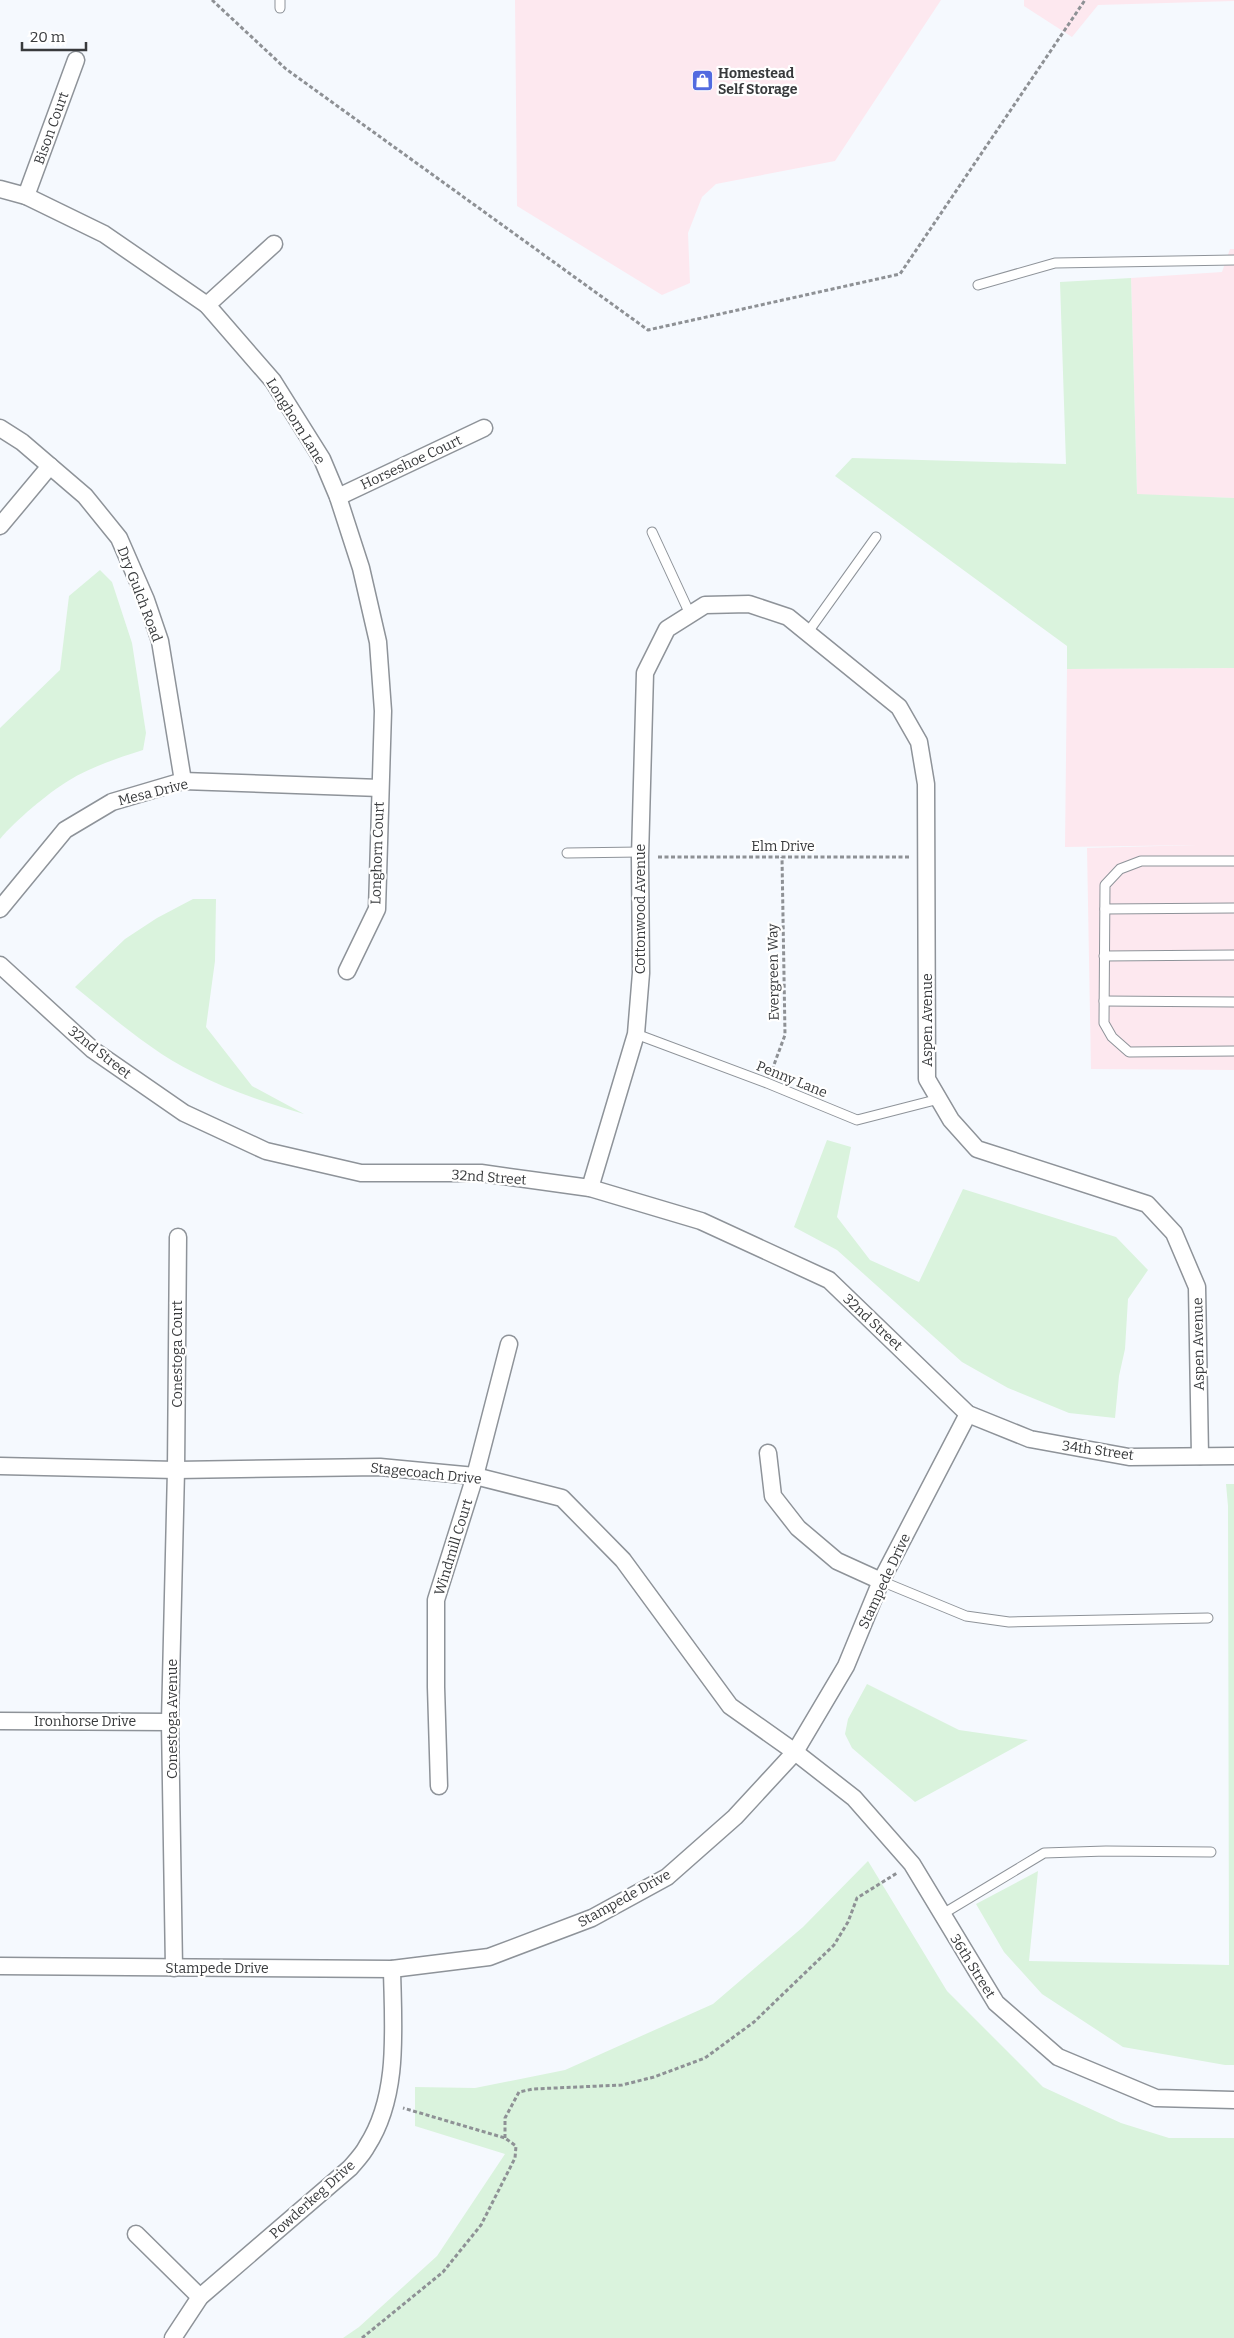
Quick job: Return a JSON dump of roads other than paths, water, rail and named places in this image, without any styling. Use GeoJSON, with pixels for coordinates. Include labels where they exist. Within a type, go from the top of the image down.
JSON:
{"type":"FeatureCollection","features":[{"type":"Feature","properties":{"kind":"street","name":"Bison Court"},"geometry":{"type":"LineString","coordinates":[[26,196],[76,60]]}},
{"type":"Feature","properties":{"kind":"street","name":"Longhorn Lane"},"geometry":{"type":"LineString","coordinates":[[0,189],[26,196],[104,234],[207,305],[273,380],[322,460],[338,497],[361,568],[378,642],[383,711],[380,788]]}},
{"type":"Feature","properties":{"kind":"street"},"geometry":{"type":"LineString","coordinates":[[207,305],[274,244]]}},
{"type":"Feature","properties":{"kind":"street","name":"Dry Gulch Road"},"geometry":{"type":"LineString","coordinates":[[0,428],[22,442],[84,496],[119,538],[146,600],[160,640],[183,781]]}},
{"type":"Feature","properties":{"kind":"street","name":"Horseshoe Court"},"geometry":{"type":"LineString","coordinates":[[338,497],[484,428]]}},
{"type":"Feature","properties":{"kind":"street"},"geometry":{"type":"LineString","coordinates":[[0,526],[50,466]]}},
{"type":"Feature","properties":{"kind":"street","name":"Aspen Avenue"},"geometry":{"type":"LineString","coordinates":[[667,629],[706,605],[749,604],[788,616],[899,707],[919,742],[926,784],[927,1079],[951,1120],[977,1149],[1148,1204],[1174,1233],[1197,1286],[1200,1456]]}},
{"type":"Feature","properties":{"kind":"street","name":"Cottonwood Avenue"},"geometry":{"type":"LineString","coordinates":[[590,1188],[636,1034],[641,973],[640,855],[645,673],[667,629]]}},
{"type":"Feature","properties":{"kind":"street","name":"Mesa Drive"},"geometry":{"type":"LineString","coordinates":[[0,909],[65,830],[112,802],[183,781],[380,788]]}},
{"type":"Feature","properties":{"kind":"street","name":"Longhorn Court"},"geometry":{"type":"LineString","coordinates":[[347,971],[376,909],[380,788]]}},
{"type":"Feature","properties":{"kind":"street","name":"32nd Street"},"geometry":{"type":"LineString","coordinates":[[0,965],[93,1050],[123,1071],[184,1113],[266,1151],[361,1173],[481,1174],[590,1188],[701,1221],[828,1280],[968,1414]]}},
{"type":"Feature","properties":{"kind":"street","name":"Conestoga Court"},"geometry":{"type":"LineString","coordinates":[[176,1470],[178,1237]]}},
{"type":"Feature","properties":{"kind":"street","name":"Windmill Court"},"geometry":{"type":"LineString","coordinates":[[439,1786],[436,1600],[475,1476],[509,1344]]}},
{"type":"Feature","properties":{"kind":"street","name":"34th Street"},"geometry":{"type":"LineString","coordinates":[[968,1414],[1030,1439],[1129,1457],[1234,1456]]}},
{"type":"Feature","properties":{"kind":"street","name":"Stampede Drive"},"geometry":{"type":"LineString","coordinates":[[0,1966],[392,1969],[489,1957],[592,1918],[667,1877],[735,1817],[795,1752],[846,1666],[881,1581],[968,1414]]}},
{"type":"Feature","properties":{"kind":"street"},"geometry":{"type":"LineString","coordinates":[[768,1453],[773,1496],[798,1528],[837,1561],[881,1581]]}},
{"type":"Feature","properties":{"kind":"street","name":"Stagecoach Drive"},"geometry":{"type":"LineString","coordinates":[[0,1466],[176,1470],[380,1467],[475,1476],[562,1498],[623,1560],[730,1706],[795,1752]]}},
{"type":"Feature","properties":{"kind":"street","name":"Conestoga Avenue"},"geometry":{"type":"LineString","coordinates":[[174,1968],[170,1722],[176,1470]]}},
{"type":"Feature","properties":{"kind":"street","name":"Ironhorse Drive"},"geometry":{"type":"LineString","coordinates":[[0,1721],[170,1722]]}},
{"type":"Feature","properties":{"kind":"street","name":"36th Street"},"geometry":{"type":"LineString","coordinates":[[795,1752],[854,1798],[912,1864],[941,1915],[996,2003],[1058,2057],[1156,2098],[1234,2100]]}},
{"type":"Feature","properties":{"kind":"street","name":"Powderkeg Drive"},"geometry":{"type":"LineString","coordinates":[[173,2338],[200,2297],[350,2168],[368,2146],[386,2103],[394,2038],[392,1969]]}},
{"type":"Feature","properties":{"kind":"street"},"geometry":{"type":"LineString","coordinates":[[136,2234],[200,2297]]}},
{"type":"Feature","properties":{"kind":"lane"},"geometry":{"type":"LineString","coordinates":[[978,285],[1054,263],[1234,260]]}},
{"type":"Feature","properties":{"kind":"lane"},"geometry":{"type":"LineString","coordinates":[[652,532],[690,614]]}},
{"type":"Feature","properties":{"kind":"lane"},"geometry":{"type":"LineString","coordinates":[[808,632],[876,537]]}},
{"type":"Feature","properties":{"kind":"lane"},"geometry":{"type":"LineString","coordinates":[[567,853],[640,855]]}},
{"type":"Feature","properties":{"kind":"lane"},"geometry":{"type":"LineString","coordinates":[[1234,860],[1141,861],[1120,870],[1105,885],[1104,956],[1104,1023],[1112,1037],[1129,1052],[1234,1051]]}},
{"type":"Feature","properties":{"kind":"lane"},"geometry":{"type":"LineString","coordinates":[[1105,909],[1234,908]]}},
{"type":"Feature","properties":{"kind":"lane"},"geometry":{"type":"LineString","coordinates":[[1104,956],[1234,955]]}},
{"type":"Feature","properties":{"kind":"lane"},"geometry":{"type":"LineString","coordinates":[[1104,1000],[1234,1002]]}},
{"type":"Feature","properties":{"kind":"lane","name":"Penny Lane"},"geometry":{"type":"LineString","coordinates":[[636,1034],[767,1083],[857,1120],[939,1100]]}},
{"type":"Feature","properties":{"kind":"lane"},"geometry":{"type":"LineString","coordinates":[[881,1581],[966,1616],[1009,1622],[1208,1618]]}},
{"type":"Feature","properties":{"kind":"lane"},"geometry":{"type":"LineString","coordinates":[[941,1915],[1044,1853],[1106,1851],[1211,1852]]}},
{"type":"Feature","properties":{"kind":"place","name":"Homestead Self Storage"},"geometry":{"type":"Point","coordinates":[702,81]}}]}
